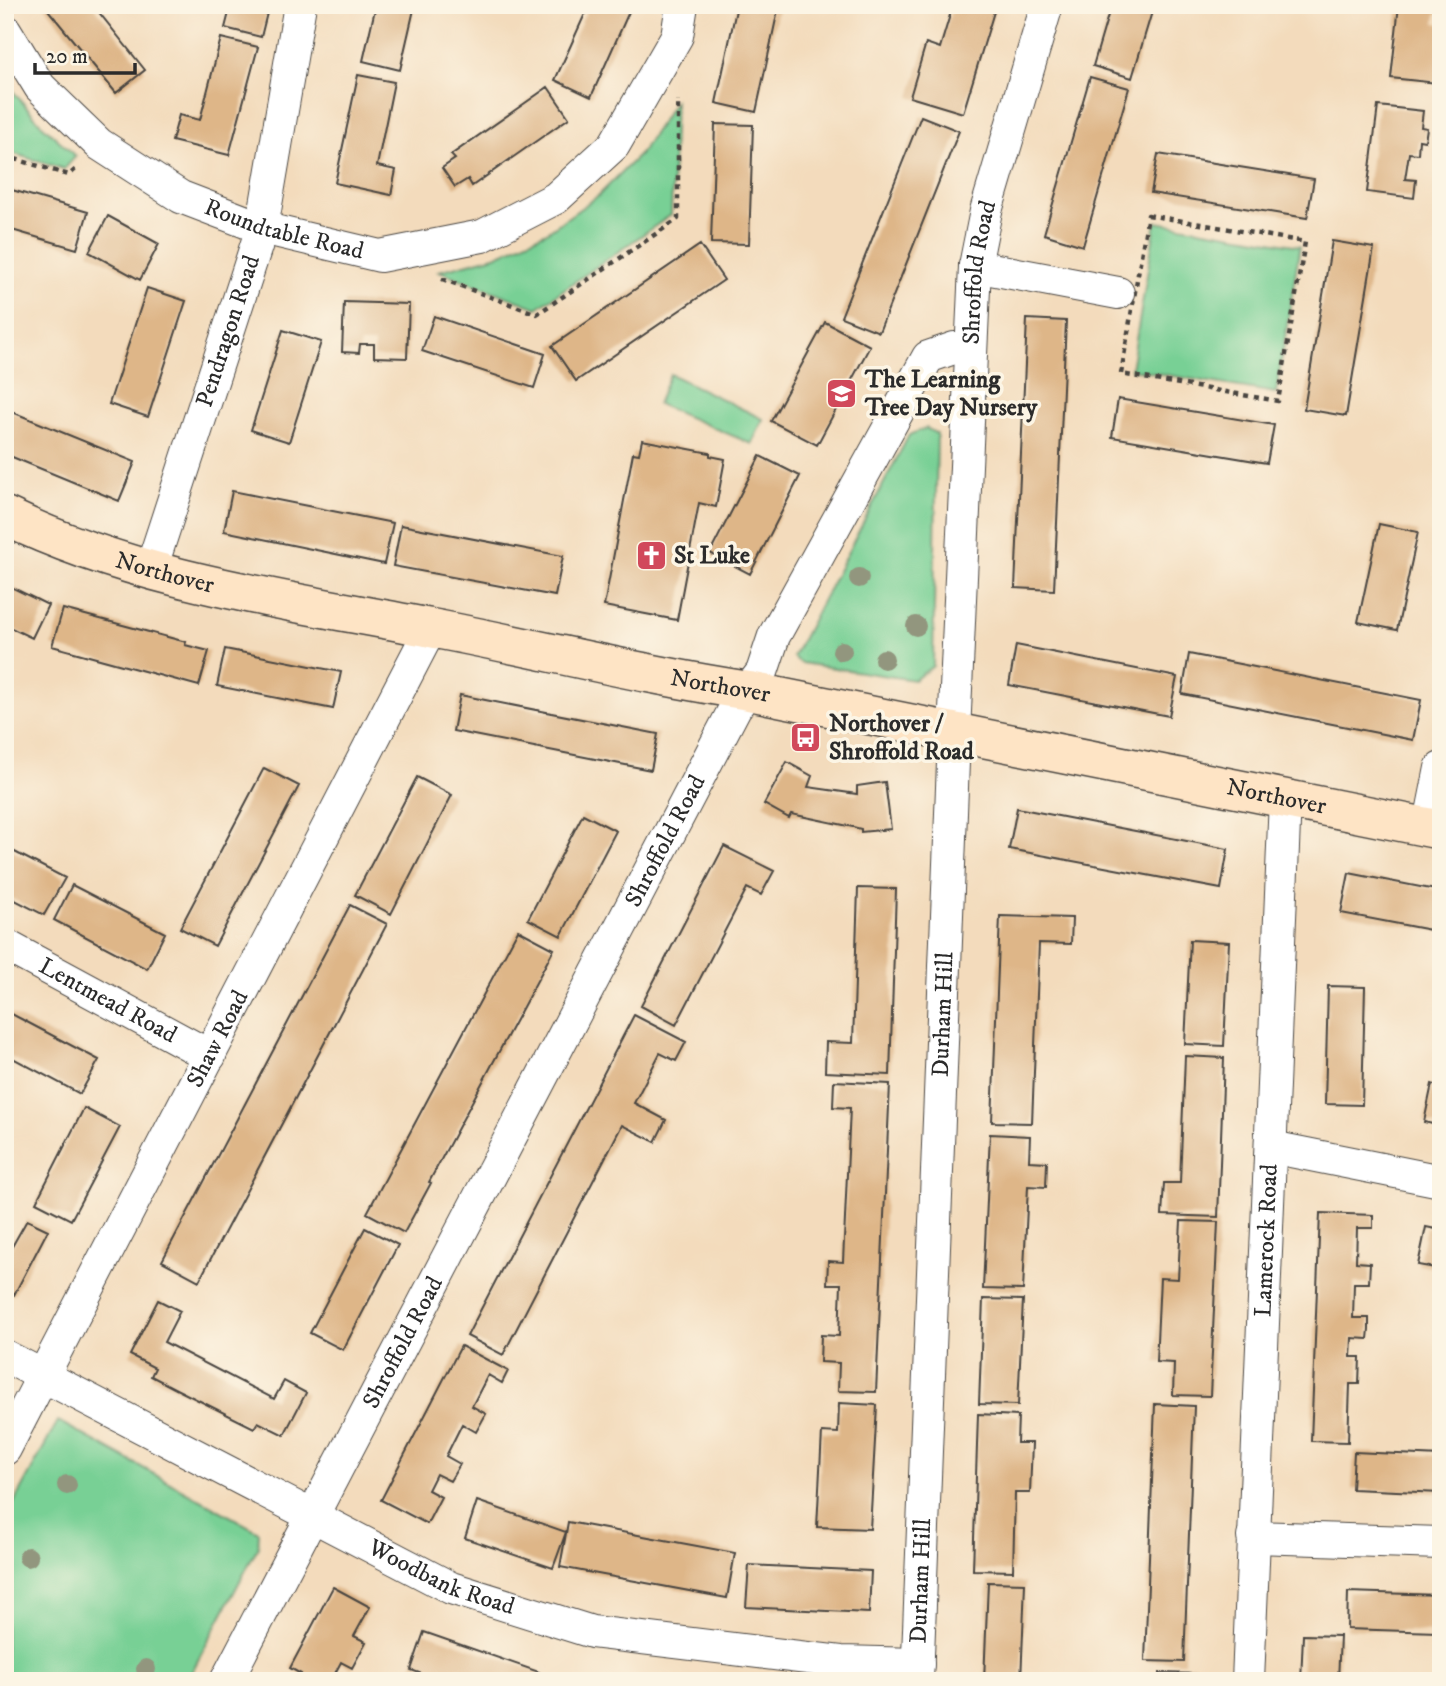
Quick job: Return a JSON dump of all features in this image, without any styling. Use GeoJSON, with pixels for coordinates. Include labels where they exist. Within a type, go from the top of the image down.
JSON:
{"type":"FeatureCollection","features":[{"type":"Feature","properties":{"kind":"street","name":"Pendragon Road"},"geometry":{"type":"LineString","coordinates":[[151,569],[262,228],[300,5]]}},
{"type":"Feature","properties":{"kind":"street","name":"Roundtable Road"},"geometry":{"type":"LineString","coordinates":[[5,30],[40,87],[99,144],[181,197],[262,228],[380,256],[482,236],[556,198],[614,145],[677,36],[682,5]]}},
{"type":"Feature","properties":{"kind":"street","name":"Shroffold Road"},"geometry":{"type":"LineString","coordinates":[[226,1681],[735,708],[762,672],[775,636],[928,357],[954,348],[970,348],[975,267],[986,211],[1047,5]]}},
{"type":"Feature","properties":{"kind":"street"},"geometry":{"type":"LineString","coordinates":[[975,267],[1118,293]]}},
{"type":"Feature","properties":{"kind":"street","name":"Durham Hill"},"geometry":{"type":"LineString","coordinates":[[918,1672],[970,348]]}},
{"type":"Feature","properties":{"kind":"street","name":"Northover"},"geometry":{"type":"LineString","coordinates":[[5,516],[87,549],[229,590],[432,628],[672,679],[749,691],[1435,829]]}},
{"type":"Feature","properties":{"kind":"street","name":"Shaw Road"},"geometry":{"type":"LineString","coordinates":[[5,1449],[432,628]]}},
{"type":"Feature","properties":{"kind":"street"},"geometry":{"type":"LineString","coordinates":[[1435,829],[1441,768]]}},
{"type":"Feature","properties":{"kind":"street","name":"Lamerock Road"},"geometry":{"type":"LineString","coordinates":[[1248,1681],[1285,799]]}},
{"type":"Feature","properties":{"kind":"street","name":"Lentmead Road"},"geometry":{"type":"LineString","coordinates":[[5,945],[210,1056]]}},
{"type":"Feature","properties":{"kind":"street"},"geometry":{"type":"LineString","coordinates":[[1271,1147],[1441,1181]]}},
{"type":"Feature","properties":{"kind":"street","name":"Woodbank Road"},"geometry":{"type":"LineString","coordinates":[[5,1356],[451,1588],[592,1632],[918,1672]]}},
{"type":"Feature","properties":{"kind":"street"},"geometry":{"type":"LineString","coordinates":[[1253,1537],[1441,1543]]}},
{"type":"Feature","properties":{"kind":"path"},"geometry":{"type":"LineString","coordinates":[[432,275],[537,314],[678,219],[677,36]]}},
{"type":"Feature","properties":{"kind":"path"},"geometry":{"type":"LineString","coordinates":[[5,156],[69,175],[99,144]]}},
{"type":"Feature","properties":{"kind":"path"},"geometry":{"type":"LineString","coordinates":[[1148,215],[1305,242],[1278,401],[1121,374],[1148,215]]}},
{"type":"Feature","properties":{"kind":"green space"},"geometry":{"type":"Polygon","coordinates":[[[5,82],[41,124],[76,156],[64,169],[5,151],[5,82]]]}},
{"type":"Feature","properties":{"kind":"green space"},"geometry":{"type":"Polygon","coordinates":[[[675,101],[671,215],[537,308],[439,271],[495,256],[547,232],[598,196],[640,154],[675,101]]]}},
{"type":"Feature","properties":{"kind":"green space"},"geometry":{"type":"Polygon","coordinates":[[[1156,222],[1300,246],[1276,393],[1131,369],[1156,222]]]}},
{"type":"Feature","properties":{"kind":"green space"},"geometry":{"type":"Polygon","coordinates":[[[670,374],[763,419],[752,444],[657,404],[670,374]]]}},
{"type":"Feature","properties":{"kind":"green space"},"geometry":{"type":"Polygon","coordinates":[[[926,428],[937,434],[933,666],[914,680],[801,663],[793,657],[909,435],[926,428]]]}},
{"type":"Feature","properties":{"kind":"green space"},"geometry":{"type":"Polygon","coordinates":[[[58,1421],[259,1532],[258,1547],[187,1681],[5,1681],[5,1519],[58,1421]]]}},
{"type":"Feature","properties":{"kind":"building"},"geometry":{"type":"Polygon","coordinates":[[[44,5],[93,5],[145,70],[116,93],[44,5]]]}},
{"type":"Feature","properties":{"kind":"building"},"geometry":{"type":"Polygon","coordinates":[[[231,5],[269,5],[261,37],[225,28],[231,5]]]}},
{"type":"Feature","properties":{"kind":"building"},"geometry":{"type":"Polygon","coordinates":[[[376,5],[415,5],[400,70],[363,61],[376,5]]]}},
{"type":"Feature","properties":{"kind":"building"},"geometry":{"type":"Polygon","coordinates":[[[589,5],[632,5],[591,97],[555,80],[589,5]]]}},
{"type":"Feature","properties":{"kind":"building"},"geometry":{"type":"Polygon","coordinates":[[[737,5],[779,5],[756,112],[716,103],[737,5]]]}},
{"type":"Feature","properties":{"kind":"building"},"geometry":{"type":"Polygon","coordinates":[[[953,5],[996,5],[963,113],[910,97],[926,43],[940,48],[953,5]]]}},
{"type":"Feature","properties":{"kind":"building"},"geometry":{"type":"Polygon","coordinates":[[[1111,5],[1154,5],[1132,78],[1093,66],[1111,5]]]}},
{"type":"Feature","properties":{"kind":"building"},"geometry":{"type":"Polygon","coordinates":[[[1399,5],[1441,5],[1441,13],[1436,13],[1435,23],[1441,24],[1441,67],[1437,83],[1391,78],[1399,5]]]}},
{"type":"Feature","properties":{"kind":"building"},"geometry":{"type":"Polygon","coordinates":[[[221,38],[258,47],[229,155],[172,141],[179,115],[200,120],[221,38]]]}},
{"type":"Feature","properties":{"kind":"building"},"geometry":{"type":"Polygon","coordinates":[[[358,75],[394,82],[377,166],[396,170],[391,195],[335,183],[358,75]]]}},
{"type":"Feature","properties":{"kind":"building"},"geometry":{"type":"Polygon","coordinates":[[[1090,77],[1129,88],[1083,246],[1044,234],[1090,77]]]}},
{"type":"Feature","properties":{"kind":"building"},"geometry":{"type":"Polygon","coordinates":[[[548,87],[569,118],[472,186],[468,179],[455,187],[442,168],[455,159],[451,155],[548,87]]]}},
{"type":"Feature","properties":{"kind":"building"},"geometry":{"type":"Polygon","coordinates":[[[1378,106],[1423,111],[1421,127],[1427,128],[1425,141],[1419,140],[1418,154],[1409,153],[1405,179],[1416,180],[1414,198],[1367,192],[1378,106]]]}},
{"type":"Feature","properties":{"kind":"building"},"geometry":{"type":"Polygon","coordinates":[[[921,116],[959,131],[879,332],[841,317],[921,116]]]}},
{"type":"Feature","properties":{"kind":"building"},"geometry":{"type":"Polygon","coordinates":[[[715,124],[753,125],[749,244],[711,243],[715,124]]]}},
{"type":"Feature","properties":{"kind":"building"},"geometry":{"type":"Polygon","coordinates":[[[1158,154],[1314,179],[1307,218],[1151,193],[1158,154]]]}},
{"type":"Feature","properties":{"kind":"building"},"geometry":{"type":"Polygon","coordinates":[[[5,188],[88,212],[77,249],[5,228],[5,188]]]}},
{"type":"Feature","properties":{"kind":"building"},"geometry":{"type":"Polygon","coordinates":[[[108,216],[159,244],[140,280],[89,252],[108,216]]]}},
{"type":"Feature","properties":{"kind":"building"},"geometry":{"type":"Polygon","coordinates":[[[1332,241],[1374,248],[1346,416],[1304,409],[1332,241]]]}},
{"type":"Feature","properties":{"kind":"building"},"geometry":{"type":"Polygon","coordinates":[[[700,245],[724,280],[576,381],[552,346],[700,245]]]}},
{"type":"Feature","properties":{"kind":"building"},"geometry":{"type":"Polygon","coordinates":[[[147,288],[186,301],[148,417],[109,404],[147,288]]]}},
{"type":"Feature","properties":{"kind":"building"},"geometry":{"type":"Polygon","coordinates":[[[344,302],[409,304],[407,358],[374,357],[374,344],[360,344],[359,353],[342,352],[344,302]]]}},
{"type":"Feature","properties":{"kind":"building"},"geometry":{"type":"Polygon","coordinates":[[[434,316],[545,354],[534,388],[422,351],[434,316]]]}},
{"type":"Feature","properties":{"kind":"building"},"geometry":{"type":"Polygon","coordinates":[[[1027,319],[1066,321],[1054,590],[1015,588],[1027,319]]]}},
{"type":"Feature","properties":{"kind":"building"},"geometry":{"type":"Polygon","coordinates":[[[825,322],[870,346],[817,445],[771,421],[825,322]]]}},
{"type":"Feature","properties":{"kind":"building"},"geometry":{"type":"Polygon","coordinates":[[[283,330],[321,342],[289,442],[251,430],[283,330]]]}},
{"type":"Feature","properties":{"kind":"building"},"geometry":{"type":"Polygon","coordinates":[[[1118,399],[1274,425],[1267,463],[1112,437],[1118,399]]]}},
{"type":"Feature","properties":{"kind":"building"},"geometry":{"type":"Polygon","coordinates":[[[5,409],[135,462],[119,501],[5,454],[5,409]]]}},
{"type":"Feature","properties":{"kind":"building","name":"St Luke"},"geometry":{"type":"Polygon","coordinates":[[[642,440],[710,453],[710,456],[725,459],[716,507],[699,503],[677,620],[604,606],[633,453],[639,454],[642,440]]]}},
{"type":"Feature","properties":{"kind":"building"},"geometry":{"type":"Polygon","coordinates":[[[760,456],[800,476],[750,574],[710,553],[760,456]]]}},
{"type":"Feature","properties":{"kind":"building"},"geometry":{"type":"Polygon","coordinates":[[[232,491],[393,523],[384,564],[224,531],[232,491]]]}},
{"type":"Feature","properties":{"kind":"building"},"geometry":{"type":"Polygon","coordinates":[[[1379,524],[1418,532],[1397,630],[1358,622],[1379,524]]]}},
{"type":"Feature","properties":{"kind":"building"},"geometry":{"type":"Polygon","coordinates":[[[401,525],[563,556],[555,596],[393,566],[401,525]]]}},
{"type":"Feature","properties":{"kind":"building"},"geometry":{"type":"Polygon","coordinates":[[[5,584],[48,605],[32,638],[5,625],[5,584]]]}},
{"type":"Feature","properties":{"kind":"building"},"geometry":{"type":"Polygon","coordinates":[[[63,609],[186,642],[185,645],[209,651],[199,686],[52,646],[63,609]]]}},
{"type":"Feature","properties":{"kind":"building"},"geometry":{"type":"Polygon","coordinates":[[[1016,645],[1177,677],[1169,716],[1009,685],[1016,645]]]}},
{"type":"Feature","properties":{"kind":"building"},"geometry":{"type":"Polygon","coordinates":[[[225,649],[341,672],[333,709],[217,686],[225,649]]]}},
{"type":"Feature","properties":{"kind":"building"},"geometry":{"type":"Polygon","coordinates":[[[1189,654],[1421,700],[1413,740],[1182,694],[1189,654]]]}},
{"type":"Feature","properties":{"kind":"building"},"geometry":{"type":"Polygon","coordinates":[[[460,695],[658,734],[651,770],[453,731],[460,695]]]}},
{"type":"Feature","properties":{"kind":"building"},"geometry":{"type":"Polygon","coordinates":[[[787,762],[812,776],[808,787],[857,794],[857,786],[885,782],[891,829],[861,832],[861,829],[791,814],[789,818],[764,804],[787,762]]]}},
{"type":"Feature","properties":{"kind":"building"},"geometry":{"type":"Polygon","coordinates":[[[264,768],[299,786],[215,946],[180,928],[264,768]]]}},
{"type":"Feature","properties":{"kind":"building"},"geometry":{"type":"Polygon","coordinates":[[[417,777],[452,795],[391,914],[355,895],[417,777]]]}},
{"type":"Feature","properties":{"kind":"building"},"geometry":{"type":"Polygon","coordinates":[[[1017,808],[1228,849],[1221,889],[1009,849],[1017,808]]]}},
{"type":"Feature","properties":{"kind":"building"},"geometry":{"type":"Polygon","coordinates":[[[583,814],[616,831],[561,936],[528,919],[583,814]]]}},
{"type":"Feature","properties":{"kind":"building"},"geometry":{"type":"Polygon","coordinates":[[[724,846],[774,871],[761,895],[747,888],[676,1025],[641,1006],[724,846]]]}},
{"type":"Feature","properties":{"kind":"building"},"geometry":{"type":"Polygon","coordinates":[[[5,847],[65,878],[44,915],[5,895],[5,847]]]}},
{"type":"Feature","properties":{"kind":"building"},"geometry":{"type":"Polygon","coordinates":[[[1349,873],[1441,891],[1441,932],[1341,913],[1349,873]]]}},
{"type":"Feature","properties":{"kind":"building"},"geometry":{"type":"Polygon","coordinates":[[[72,885],[165,933],[147,969],[54,920],[72,885]]]}},
{"type":"Feature","properties":{"kind":"building"},"geometry":{"type":"Polygon","coordinates":[[[858,888],[896,889],[890,1075],[825,1072],[826,1042],[853,1043],[858,888]]]}},
{"type":"Feature","properties":{"kind":"building"},"geometry":{"type":"Polygon","coordinates":[[[350,905],[387,924],[199,1281],[162,1261],[350,905]]]}},
{"type":"Feature","properties":{"kind":"building"},"geometry":{"type":"Polygon","coordinates":[[[1000,916],[1072,918],[1071,944],[1039,943],[1032,1123],[992,1122],[1000,916]]]}},
{"type":"Feature","properties":{"kind":"building"},"geometry":{"type":"Polygon","coordinates":[[[518,930],[554,949],[404,1233],[367,1213],[518,930]]]}},
{"type":"Feature","properties":{"kind":"building"},"geometry":{"type":"Polygon","coordinates":[[[1190,940],[1229,942],[1224,1046],[1185,1044],[1190,940]]]}},
{"type":"Feature","properties":{"kind":"building"},"geometry":{"type":"Polygon","coordinates":[[[1328,986],[1365,987],[1362,1105],[1325,1104],[1328,986]]]}},
{"type":"Feature","properties":{"kind":"building"},"geometry":{"type":"Polygon","coordinates":[[[6,1011],[99,1060],[80,1094],[5,1054],[6,1011]]]}},
{"type":"Feature","properties":{"kind":"building"},"geometry":{"type":"Polygon","coordinates":[[[634,1015],[686,1042],[676,1061],[660,1053],[634,1103],[666,1120],[655,1142],[622,1125],[503,1355],[467,1336],[634,1015]]]}},
{"type":"Feature","properties":{"kind":"building"},"geometry":{"type":"Polygon","coordinates":[[[1185,1056],[1224,1058],[1218,1217],[1162,1215],[1164,1183],[1180,1183],[1185,1056]]]}},
{"type":"Feature","properties":{"kind":"building"},"geometry":{"type":"Polygon","coordinates":[[[1439,1078],[1441,1126],[1424,1122],[1432,1084],[1438,1086],[1439,1078]]]}},
{"type":"Feature","properties":{"kind":"building"},"geometry":{"type":"Polygon","coordinates":[[[834,1081],[890,1084],[876,1392],[838,1391],[839,1363],[820,1362],[821,1335],[839,1336],[841,1284],[827,1284],[828,1261],[843,1262],[850,1108],[833,1107],[834,1081]]]}},
{"type":"Feature","properties":{"kind":"building"},"geometry":{"type":"Polygon","coordinates":[[[84,1108],[120,1127],[71,1220],[36,1202],[84,1108]]]}},
{"type":"Feature","properties":{"kind":"building"},"geometry":{"type":"Polygon","coordinates":[[[990,1134],[1030,1136],[1029,1161],[1047,1162],[1046,1187],[1028,1186],[1023,1290],[983,1289],[990,1134]]]}},
{"type":"Feature","properties":{"kind":"building"},"geometry":{"type":"Polygon","coordinates":[[[1320,1213],[1373,1215],[1373,1228],[1357,1228],[1356,1262],[1370,1263],[1369,1283],[1354,1283],[1353,1318],[1369,1318],[1369,1329],[1368,1339],[1352,1338],[1351,1357],[1360,1357],[1359,1384],[1350,1384],[1348,1442],[1311,1441],[1320,1213]]]}},
{"type":"Feature","properties":{"kind":"building"},"geometry":{"type":"Polygon","coordinates":[[[27,1220],[48,1230],[14,1295],[5,1291],[5,1259],[27,1220]]]}},
{"type":"Feature","properties":{"kind":"building"},"geometry":{"type":"Polygon","coordinates":[[[1181,1221],[1218,1222],[1210,1396],[1173,1395],[1174,1363],[1156,1362],[1160,1278],[1178,1279],[1181,1221]]]}},
{"type":"Feature","properties":{"kind":"building"},"geometry":{"type":"Polygon","coordinates":[[[1426,1227],[1441,1230],[1441,1269],[1418,1265],[1426,1227]]]}},
{"type":"Feature","properties":{"kind":"building"},"geometry":{"type":"Polygon","coordinates":[[[365,1228],[398,1245],[343,1350],[310,1333],[365,1228]]]}},
{"type":"Feature","properties":{"kind":"building"},"geometry":{"type":"Polygon","coordinates":[[[983,1299],[1023,1300],[1018,1405],[979,1404],[983,1299]]]}},
{"type":"Feature","properties":{"kind":"building"},"geometry":{"type":"Polygon","coordinates":[[[158,1300],[180,1311],[164,1342],[274,1399],[284,1381],[306,1393],[284,1435],[258,1422],[254,1428],[176,1389],[151,1376],[155,1368],[130,1355],[158,1300]]]}},
{"type":"Feature","properties":{"kind":"building"},"geometry":{"type":"Polygon","coordinates":[[[461,1346],[508,1371],[502,1383],[488,1375],[472,1406],[486,1414],[476,1432],[462,1424],[446,1456],[460,1464],[450,1481],[436,1474],[428,1490],[441,1497],[427,1524],[381,1500],[461,1346]]]}},
{"type":"Feature","properties":{"kind":"building"},"geometry":{"type":"Polygon","coordinates":[[[839,1403],[877,1405],[870,1529],[817,1527],[822,1432],[838,1433],[839,1403]]]}},
{"type":"Feature","properties":{"kind":"building"},"geometry":{"type":"Polygon","coordinates":[[[1155,1404],[1194,1406],[1184,1662],[1145,1661],[1155,1404]]]}},
{"type":"Feature","properties":{"kind":"building"},"geometry":{"type":"Polygon","coordinates":[[[978,1414],[1018,1416],[1017,1443],[1032,1443],[1030,1493],[1015,1493],[1013,1571],[973,1570],[978,1414]]]}},
{"type":"Feature","properties":{"kind":"building"},"geometry":{"type":"Polygon","coordinates":[[[1354,1452],[1441,1456],[1441,1493],[1352,1489],[1354,1452]]]}},
{"type":"Feature","properties":{"kind":"building"},"geometry":{"type":"Polygon","coordinates":[[[477,1501],[566,1532],[553,1568],[465,1538],[477,1501]]]}},
{"type":"Feature","properties":{"kind":"building"},"geometry":{"type":"Polygon","coordinates":[[[568,1522],[735,1553],[727,1598],[560,1567],[568,1522]]]}},
{"type":"Feature","properties":{"kind":"building"},"geometry":{"type":"Polygon","coordinates":[[[749,1565],[871,1571],[869,1613],[746,1607],[749,1565]]]}},
{"type":"Feature","properties":{"kind":"building"},"geometry":{"type":"Polygon","coordinates":[[[988,1582],[1025,1583],[1021,1681],[984,1681],[988,1582]]]}},
{"type":"Feature","properties":{"kind":"building"},"geometry":{"type":"Polygon","coordinates":[[[333,1587],[370,1607],[354,1636],[366,1642],[352,1668],[341,1662],[331,1681],[297,1681],[301,1674],[290,1668],[333,1587]]]}},
{"type":"Feature","properties":{"kind":"building"},"geometry":{"type":"Polygon","coordinates":[[[1348,1592],[1439,1595],[1437,1632],[1347,1629],[1348,1592]]]}},
{"type":"Feature","properties":{"kind":"building"},"geometry":{"type":"Polygon","coordinates":[[[424,1632],[539,1672],[536,1681],[441,1681],[411,1670],[424,1632]]]}},
{"type":"Feature","properties":{"kind":"building"},"geometry":{"type":"Polygon","coordinates":[[[1303,1635],[1340,1636],[1338,1681],[1301,1681],[1303,1635]]]}},
{"type":"Feature","properties":{"kind":"building"},"geometry":{"type":"Polygon","coordinates":[[[1160,1673],[1199,1674],[1199,1681],[1160,1681],[1160,1673]]]}},
{"type":"Feature","properties":{"kind":"place","name":"The Learning Tree Day Nursery"},"geometry":{"type":"Point","coordinates":[842,394]}},
{"type":"Feature","properties":{"kind":"place","name":"St Luke"},"geometry":{"type":"Point","coordinates":[651,556]}},
{"type":"Feature","properties":{"kind":"place","name":"Northover / Shroffold Road"},"geometry":{"type":"Point","coordinates":[806,738]}}]}
